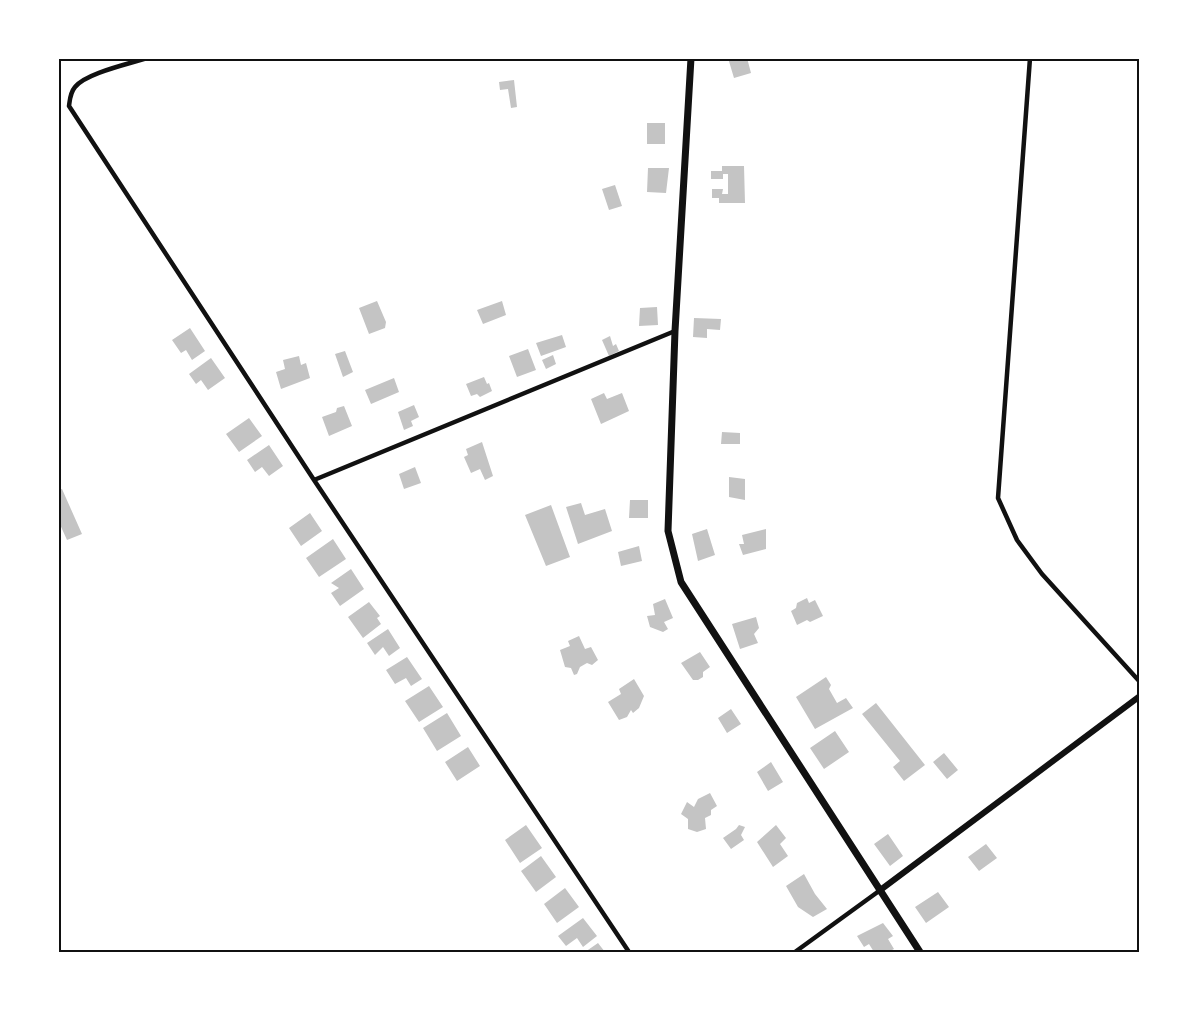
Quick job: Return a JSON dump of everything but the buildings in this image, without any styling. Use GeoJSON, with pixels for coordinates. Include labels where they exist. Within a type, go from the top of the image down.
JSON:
{"type":"FeatureCollection","features":[{"type":"Feature","properties":{"kind":"main road"},"geometry":{"type":"LineString","coordinates":[[691,58],[675,332],[668,531],[681,582],[920,952]]}},
{"type":"Feature","properties":{"kind":"street"},"geometry":{"type":"LineString","coordinates":[[147,58],[87,78],[76,86],[71,94],[69,106],[314,480],[629,952]]}},
{"type":"Feature","properties":{"kind":"street"},"geometry":{"type":"LineString","coordinates":[[1030,58],[998,498],[1017,540],[1042,574],[1140,682]]}},
{"type":"Feature","properties":{"kind":"street"},"geometry":{"type":"LineString","coordinates":[[314,480],[675,332]]}},
{"type":"Feature","properties":{"kind":"street"},"geometry":{"type":"LineString","coordinates":[[795,952],[1140,696]]}}]}
